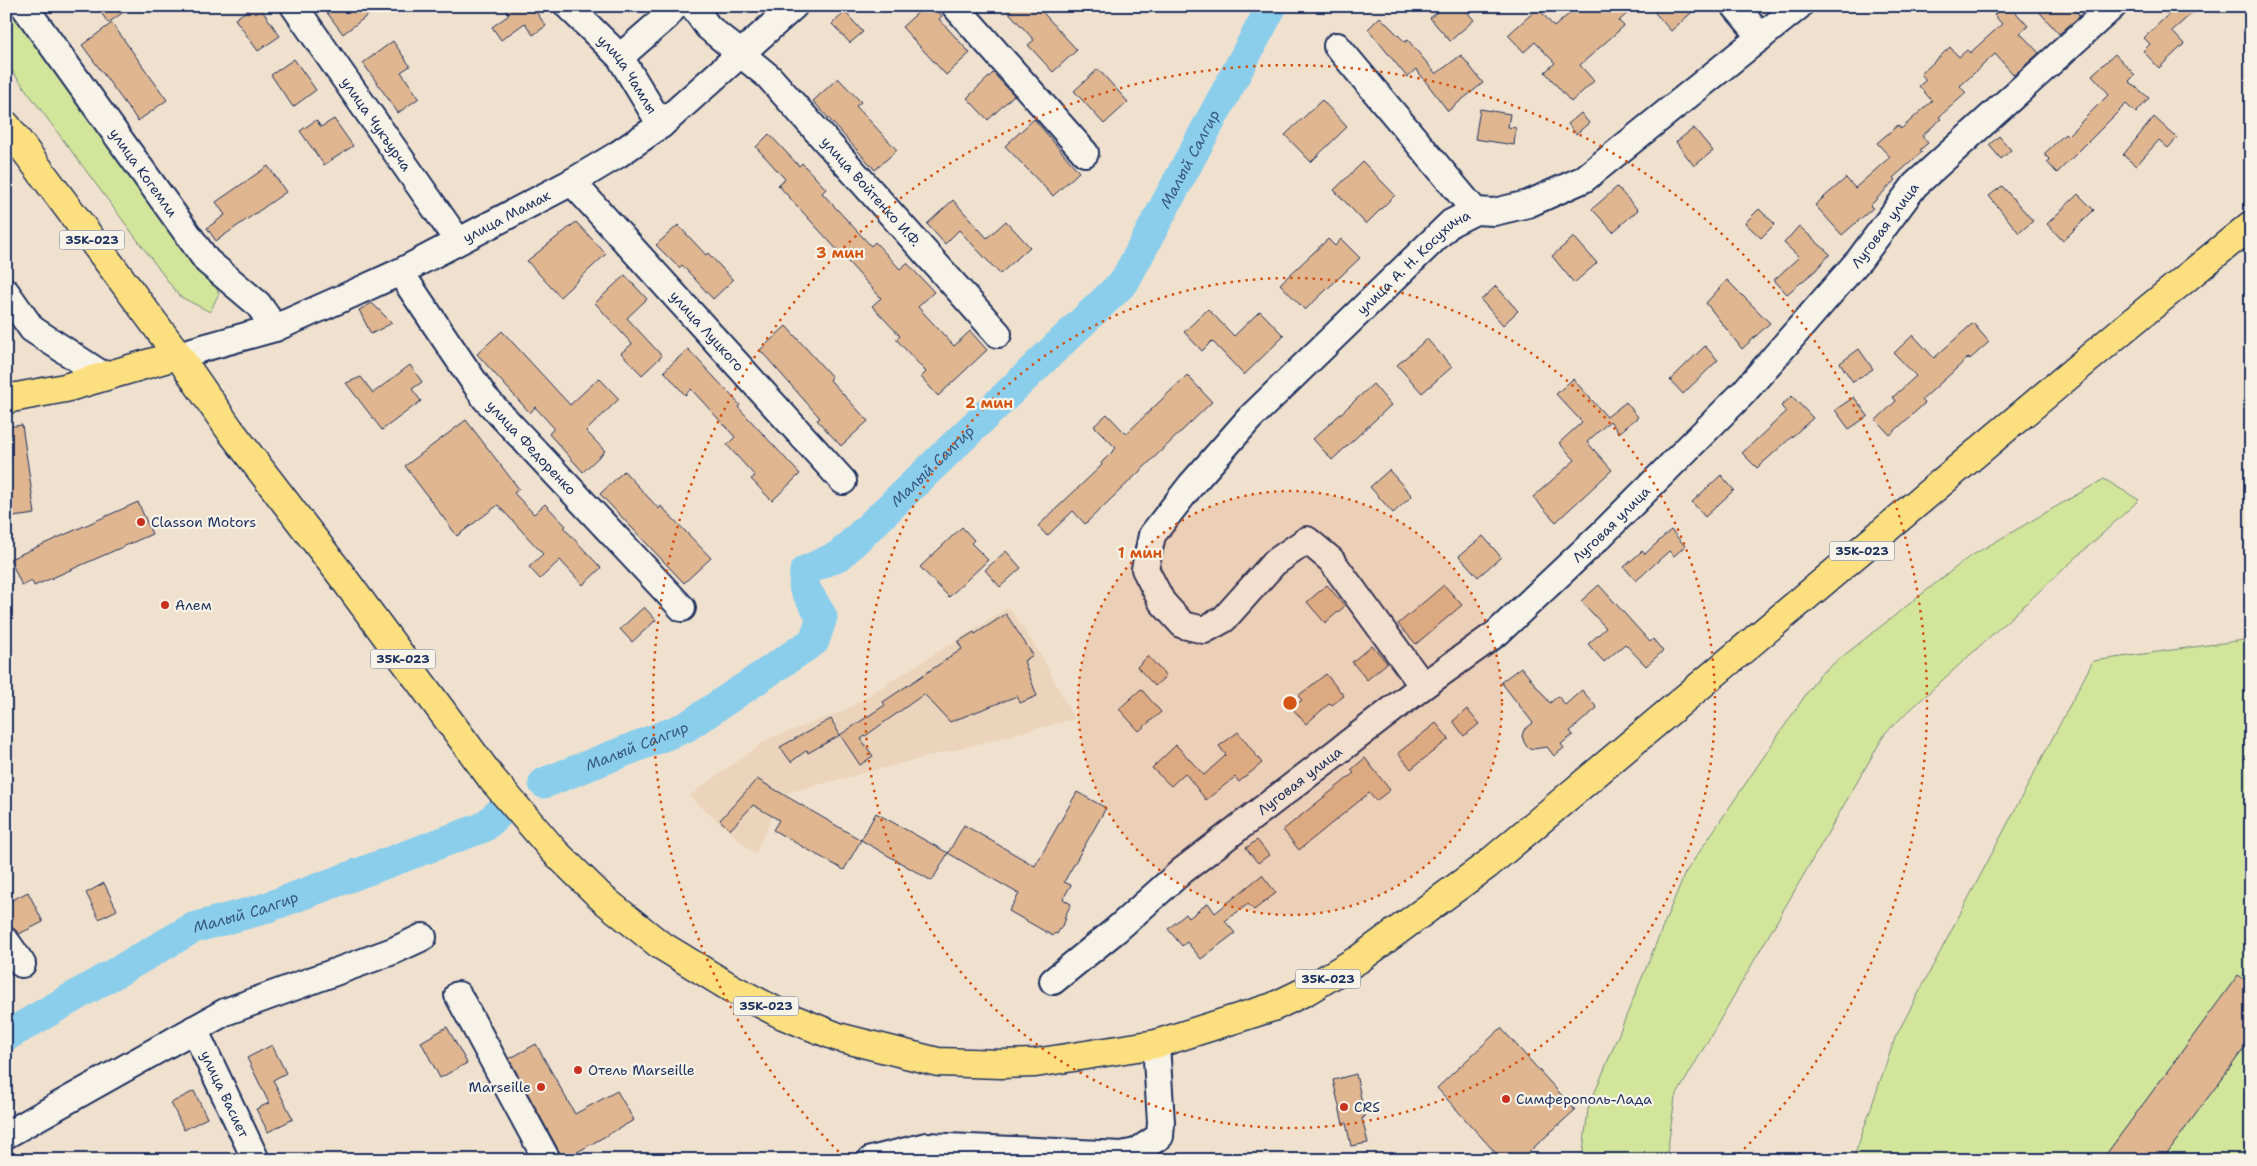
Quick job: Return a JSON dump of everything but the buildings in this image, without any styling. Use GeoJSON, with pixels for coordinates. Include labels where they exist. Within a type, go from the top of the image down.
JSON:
{"type":"FeatureCollection","features":[{"type":"Feature","properties":{"kind":"main road","name":"35К-023"},"geometry":{"type":"LineString","coordinates":[[6,125],[178,355],[226,424],[339,572],[492,779],[554,850],[603,899],[659,944],[731,988],[783,1015],[838,1037],[938,1062],[1036,1063],[1156,1044],[1272,1008],[1306,991],[1359,959],[1480,871],[1920,503],[2125,328],[2251,225]]}},
{"type":"Feature","properties":{"kind":"main road"},"geometry":{"type":"LineString","coordinates":[[6,399],[65,388],[178,355]]}},
{"type":"Feature","properties":{"kind":"street","name":"улица Когемли"},"geometry":{"type":"LineString","coordinates":[[24,6],[207,261],[258,304],[275,328]]}},
{"type":"Feature","properties":{"kind":"street","name":"улица Чукъурча"},"geometry":{"type":"LineString","coordinates":[[294,6],[458,241]]}},
{"type":"Feature","properties":{"kind":"street","name":"улица Чамлы"},"geometry":{"type":"LineString","coordinates":[[568,6],[620,57],[661,125]]}},
{"type":"Feature","properties":{"kind":"street"},"geometry":{"type":"LineString","coordinates":[[620,57],[666,17],[675,6]]}},
{"type":"Feature","properties":{"kind":"street","name":"улица Войтенко И.Ф."},"geometry":{"type":"LineString","coordinates":[[693,6],[708,27],[769,77],[998,334]]}},
{"type":"Feature","properties":{"kind":"street","name":"улица Мамак"},"geometry":{"type":"LineString","coordinates":[[178,355],[275,328],[400,272],[572,182],[617,155],[661,125],[794,6]]}},
{"type":"Feature","properties":{"kind":"street"},"geometry":{"type":"LineString","coordinates":[[955,6],[1085,153]]}},
{"type":"Feature","properties":{"kind":"street"},"geometry":{"type":"LineString","coordinates":[[1735,6],[1761,37]]}},
{"type":"Feature","properties":{"kind":"street","name":"улица А. Н. Косухина"},"geometry":{"type":"LineString","coordinates":[[1422,686],[1331,560],[1308,540],[1274,563],[1224,619],[1204,630],[1183,625],[1162,602],[1145,569],[1152,535],[1191,485],[1250,418],[1451,223],[1474,211],[1494,212],[1528,204],[1584,179],[1799,6]]}},
{"type":"Feature","properties":{"kind":"street","name":"Луговая улица"},"geometry":{"type":"LineString","coordinates":[[1054,981],[1182,872],[1422,686],[1497,633],[1601,535],[1744,392],[1860,259],[1915,184],[2113,6]]}},
{"type":"Feature","properties":{"kind":"street"},"geometry":{"type":"LineString","coordinates":[[1337,46],[1474,211]]}},
{"type":"Feature","properties":{"kind":"street","name":"улица Луцкого"},"geometry":{"type":"LineString","coordinates":[[572,182],[842,481]]}},
{"type":"Feature","properties":{"kind":"street","name":"улица Федоренко"},"geometry":{"type":"LineString","coordinates":[[400,272],[485,398],[682,608]]}},
{"type":"Feature","properties":{"kind":"street"},"geometry":{"type":"LineString","coordinates":[[6,292],[32,329],[104,376]]}},
{"type":"Feature","properties":{"kind":"street"},"geometry":{"type":"LineString","coordinates":[[6,1135],[225,1012],[393,951],[423,937]]}},
{"type":"Feature","properties":{"kind":"street"},"geometry":{"type":"LineString","coordinates":[[6,941],[22,964]]}},
{"type":"Feature","properties":{"kind":"street"},"geometry":{"type":"LineString","coordinates":[[458,995],[548,1160]]}},
{"type":"Feature","properties":{"kind":"street","name":"улица Васиет"},"geometry":{"type":"LineString","coordinates":[[194,1030],[256,1160]]}},
{"type":"Feature","properties":{"kind":"street"},"geometry":{"type":"LineString","coordinates":[[871,1160],[926,1146],[1122,1155],[1136,1152],[1160,1136],[1161,1122],[1156,1044]]}},
{"type":"Feature","properties":{"kind":"shaded area"},"geometry":{"type":"Polygon","coordinates":[[[1009,607],[1043,658],[1074,719],[783,794],[755,854],[689,796],[768,739],[844,711],[1009,607]]]}},
{"type":"Feature","properties":{"kind":"green space"},"geometry":{"type":"Polygon","coordinates":[[[6,6],[15,6],[203,264],[219,293],[210,312],[179,296],[6,63],[6,6]]]}},
{"type":"Feature","properties":{"kind":"green space"},"geometry":{"type":"Polygon","coordinates":[[[2104,479],[2139,500],[1886,732],[1675,1098],[1666,1160],[1582,1160],[1588,1109],[1685,873],[1819,675],[1969,557],[2104,479]]]}},
{"type":"Feature","properties":{"kind":"green space"},"geometry":{"type":"Polygon","coordinates":[[[2251,639],[2251,1160],[1853,1160],[1895,1038],[2093,661],[2251,639]]]}},
{"type":"Feature","properties":{"kind":"waterway","name":"Малый Салгир"},"geometry":{"type":"LineString","coordinates":[[544,783],[686,727],[814,641],[822,617],[804,587],[805,571],[840,555],[1124,282],[1272,6]]}},
{"type":"Feature","properties":{"kind":"waterway","name":"Малый Салгир"},"geometry":{"type":"LineString","coordinates":[[6,1036],[193,928],[260,910],[484,827],[498,814]]}},
{"type":"Feature","properties":{"kind":"place","name":"Classon Motors"},"geometry":{"type":"Point","coordinates":[141,522]}},
{"type":"Feature","properties":{"kind":"place","name":"Алем"},"geometry":{"type":"Point","coordinates":[165,605]}},
{"type":"Feature","properties":{"kind":"place","name":"Отель Marseille"},"geometry":{"type":"Point","coordinates":[578,1070]}},
{"type":"Feature","properties":{"kind":"place","name":"Marseille"},"geometry":{"type":"Point","coordinates":[541,1087]}},
{"type":"Feature","properties":{"kind":"place","name":"Симферополь-Лада"},"geometry":{"type":"Point","coordinates":[1506,1099]}},
{"type":"Feature","properties":{"kind":"place","name":"CRS"},"geometry":{"type":"Point","coordinates":[1344,1107]}}]}
